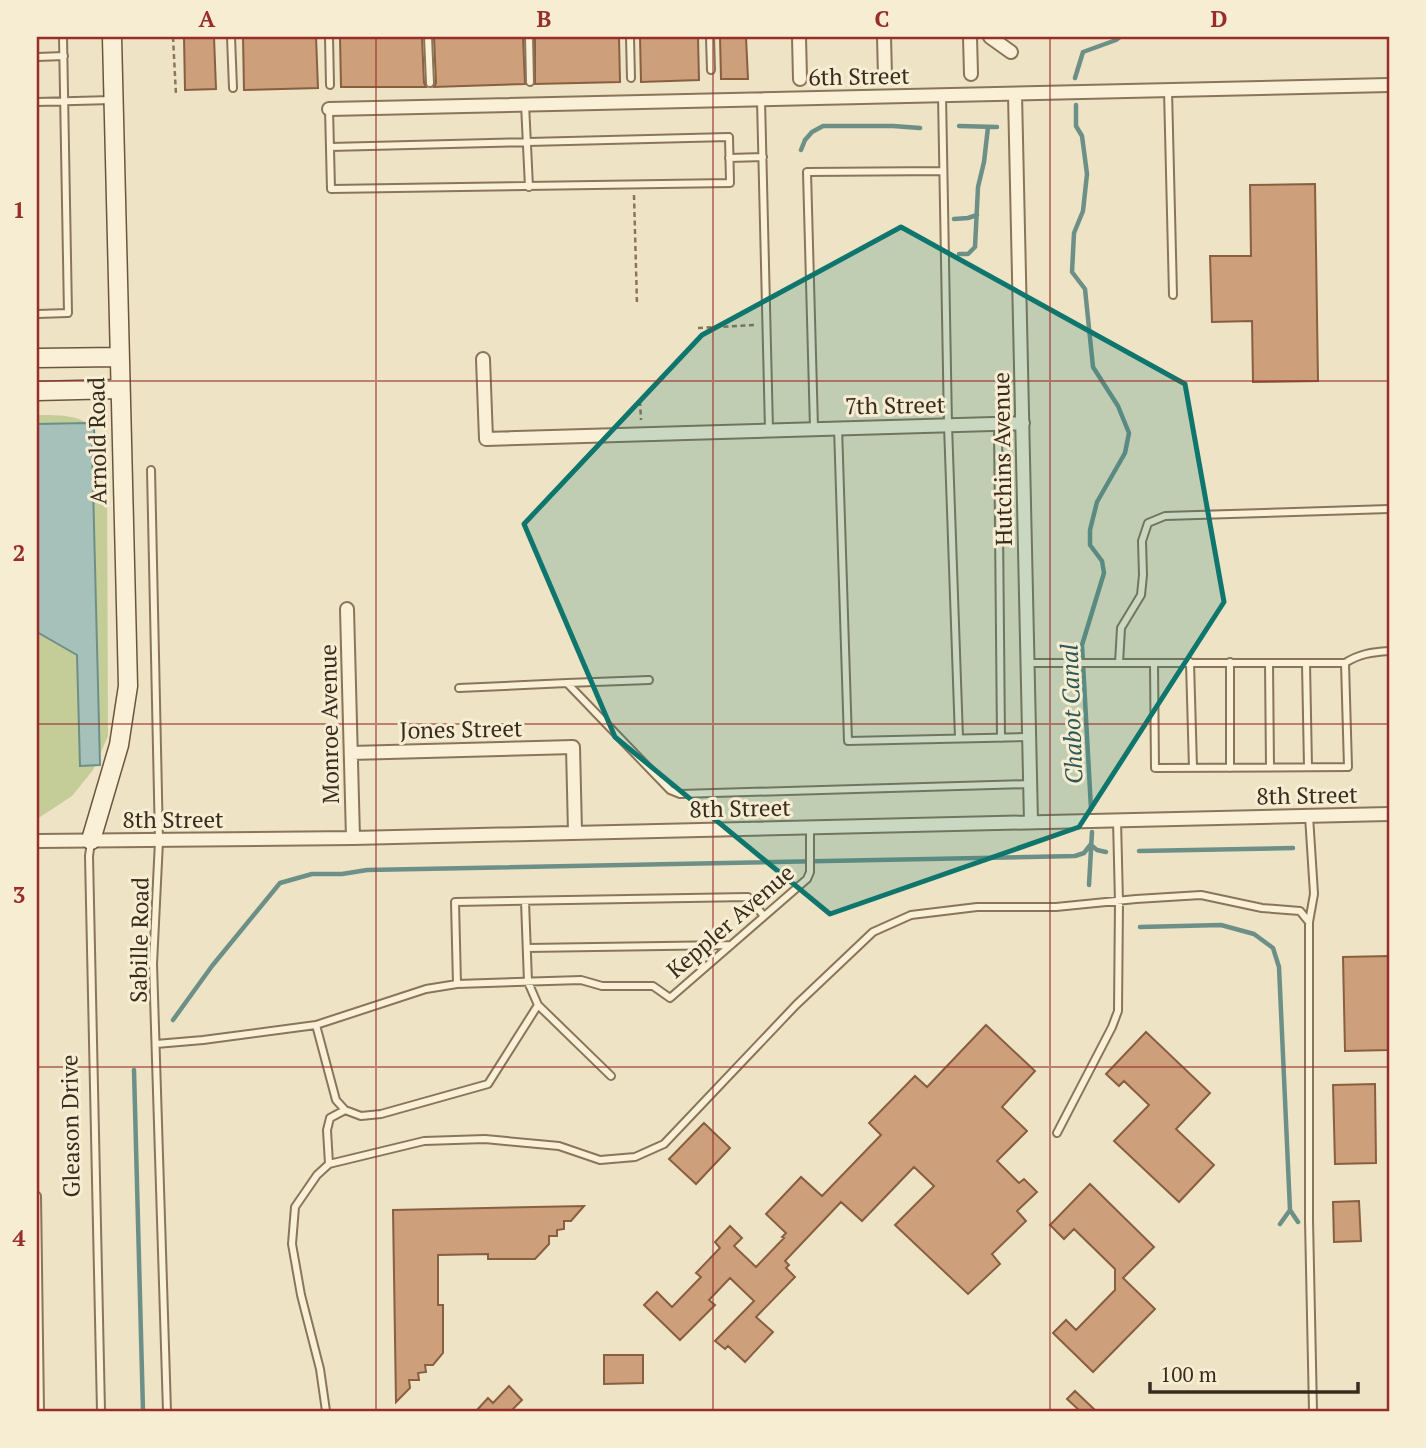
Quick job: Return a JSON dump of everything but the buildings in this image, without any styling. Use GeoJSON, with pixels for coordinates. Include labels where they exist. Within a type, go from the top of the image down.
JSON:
{"type":"FeatureCollection","features":[{"type":"Feature","properties":{"kind":"street","name":"Arnold Road"},"geometry":{"type":"LineString","coordinates":[[92,840],[119,745],[128,686],[112,37]]}},
{"type":"Feature","properties":{"kind":"street"},"geometry":{"type":"LineString","coordinates":[[799,37],[800,79]]}},
{"type":"Feature","properties":{"kind":"street"},"geometry":{"type":"LineString","coordinates":[[884,37],[885,76]]}},
{"type":"Feature","properties":{"kind":"street"},"geometry":{"type":"LineString","coordinates":[[970,37],[971,74]]}},
{"type":"Feature","properties":{"kind":"street"},"geometry":{"type":"LineString","coordinates":[[990,37],[1011,51]]}},
{"type":"Feature","properties":{"kind":"street","name":"6th Street"},"geometry":{"type":"LineString","coordinates":[[329,109],[1389,85]]}},
{"type":"Feature","properties":{"kind":"street","name":"Hutchins Avenue"},"geometry":{"type":"LineString","coordinates":[[1015,94],[1031,822]]}},
{"type":"Feature","properties":{"kind":"street"},"geometry":{"type":"LineString","coordinates":[[37,358],[119,357]]}},
{"type":"Feature","properties":{"kind":"street","name":"7th Street"},"geometry":{"type":"LineString","coordinates":[[483,359],[486,439],[1023,423]]}},
{"type":"Feature","properties":{"kind":"street"},"geometry":{"type":"LineString","coordinates":[[37,391],[120,389]]}},
{"type":"Feature","properties":{"kind":"street","name":"Monroe Avenue"},"geometry":{"type":"LineString","coordinates":[[347,609],[353,838]]}},
{"type":"Feature","properties":{"kind":"street","name":"Jones Street"},"geometry":{"type":"LineString","coordinates":[[351,753],[572,747],[575,832]]}},
{"type":"Feature","properties":{"kind":"street","name":"8th Street"},"geometry":{"type":"LineString","coordinates":[[37,841],[353,838],[1389,814]]}},
{"type":"Feature","properties":{"kind":"lane"},"geometry":{"type":"LineString","coordinates":[[37,314],[68,313],[63,37]]}},
{"type":"Feature","properties":{"kind":"lane"},"geometry":{"type":"LineString","coordinates":[[231,37],[233,88]]}},
{"type":"Feature","properties":{"kind":"lane"},"geometry":{"type":"LineString","coordinates":[[329,37],[330,85]]}},
{"type":"Feature","properties":{"kind":"lane"},"geometry":{"type":"LineString","coordinates":[[428,37],[430,83]]}},
{"type":"Feature","properties":{"kind":"lane"},"geometry":{"type":"LineString","coordinates":[[528,37],[530,82]]}},
{"type":"Feature","properties":{"kind":"lane"},"geometry":{"type":"LineString","coordinates":[[630,37],[631,78]]}},
{"type":"Feature","properties":{"kind":"lane"},"geometry":{"type":"LineString","coordinates":[[710,37],[711,70]]}},
{"type":"Feature","properties":{"kind":"lane"},"geometry":{"type":"LineString","coordinates":[[37,57],[64,56]]}},
{"type":"Feature","properties":{"kind":"lane"},"geometry":{"type":"LineString","coordinates":[[1168,90],[1173,295]]}},
{"type":"Feature","properties":{"kind":"lane"},"geometry":{"type":"LineString","coordinates":[[942,95],[948,425],[959,738]]}},
{"type":"Feature","properties":{"kind":"lane"},"geometry":{"type":"LineString","coordinates":[[761,99],[769,430]]}},
{"type":"Feature","properties":{"kind":"lane"},"geometry":{"type":"LineString","coordinates":[[37,102],[114,100]]}},
{"type":"Feature","properties":{"kind":"lane"},"geometry":{"type":"LineString","coordinates":[[525,104],[529,187]]}},
{"type":"Feature","properties":{"kind":"lane"},"geometry":{"type":"LineString","coordinates":[[329,109],[331,189],[730,183],[729,137],[330,147]]}},
{"type":"Feature","properties":{"kind":"lane"},"geometry":{"type":"LineString","coordinates":[[729,158],[763,157]]}},
{"type":"Feature","properties":{"kind":"lane"},"geometry":{"type":"LineString","coordinates":[[814,428],[807,172],[943,171]]}},
{"type":"Feature","properties":{"kind":"lane"},"geometry":{"type":"LineString","coordinates":[[998,423],[1001,737]]}},
{"type":"Feature","properties":{"kind":"lane"},"geometry":{"type":"LineString","coordinates":[[838,427],[848,741],[1029,737]]}},
{"type":"Feature","properties":{"kind":"lane","name":"Sabille Road"},"geometry":{"type":"LineString","coordinates":[[151,470],[159,841],[153,964],[167,1411]]}},
{"type":"Feature","properties":{"kind":"lane"},"geometry":{"type":"LineString","coordinates":[[1119,663],[1121,628],[1141,595],[1142,541],[1148,523],[1165,516],[1389,509]]}},
{"type":"Feature","properties":{"kind":"lane"},"geometry":{"type":"LineString","coordinates":[[1028,663],[1345,663],[1357,655],[1389,651]]}},
{"type":"Feature","properties":{"kind":"lane"},"geometry":{"type":"LineString","coordinates":[[1154,663],[1155,768],[1348,767],[1345,663]]}},
{"type":"Feature","properties":{"kind":"lane"},"geometry":{"type":"LineString","coordinates":[[1191,663],[1192,768]]}},
{"type":"Feature","properties":{"kind":"lane"},"geometry":{"type":"LineString","coordinates":[[1230,663],[1230,768]]}},
{"type":"Feature","properties":{"kind":"lane"},"geometry":{"type":"LineString","coordinates":[[1269,663],[1269,767]]}},
{"type":"Feature","properties":{"kind":"lane"},"geometry":{"type":"LineString","coordinates":[[1307,663],[1308,767]]}},
{"type":"Feature","properties":{"kind":"lane"},"geometry":{"type":"LineString","coordinates":[[459,688],[649,680]]}},
{"type":"Feature","properties":{"kind":"lane"},"geometry":{"type":"LineString","coordinates":[[567,683],[670,790],[680,794],[1030,784]]}},
{"type":"Feature","properties":{"kind":"lane"},"geometry":{"type":"LineString","coordinates":[[1309,816],[1314,894],[1309,922],[1309,1220],[1313,1411]]}},
{"type":"Feature","properties":{"kind":"lane"},"geometry":{"type":"LineString","coordinates":[[1057,1133],[1118,1011],[1117,820]]}},
{"type":"Feature","properties":{"kind":"lane","name":"Keppler Avenue"},"geometry":{"type":"LineString","coordinates":[[528,982],[581,980],[602,986],[653,986],[670,998],[807,879],[810,872],[810,828]]}},
{"type":"Feature","properties":{"kind":"lane","name":"Gleason Drive"},"geometry":{"type":"LineString","coordinates":[[92,840],[89,867],[100,1411]]}},
{"type":"Feature","properties":{"kind":"lane"},"geometry":{"type":"LineString","coordinates":[[326,1411],[320,1369],[292,1244],[295,1207],[317,1175],[329,1164],[424,1141],[485,1139],[559,1146],[600,1160],[635,1157],[664,1144],[796,1005],[873,932],[911,915],[977,907],[1056,907],[1201,895],[1262,908],[1300,911],[1309,922]]}},
{"type":"Feature","properties":{"kind":"lane"},"geometry":{"type":"LineString","coordinates":[[457,984],[455,902],[748,897],[764,916]]}},
{"type":"Feature","properties":{"kind":"lane"},"geometry":{"type":"LineString","coordinates":[[525,901],[528,982],[538,1005],[611,1076]]}},
{"type":"Feature","properties":{"kind":"lane"},"geometry":{"type":"LineString","coordinates":[[527,948],[730,945]]}},
{"type":"Feature","properties":{"kind":"lane"},"geometry":{"type":"LineString","coordinates":[[156,1044],[316,1025],[426,989],[457,984],[528,982]]}},
{"type":"Feature","properties":{"kind":"lane"},"geometry":{"type":"LineString","coordinates":[[316,1025],[336,1100],[345,1111],[361,1116],[381,1114],[488,1084],[538,1005]]}},
{"type":"Feature","properties":{"kind":"lane"},"geometry":{"type":"LineString","coordinates":[[329,1164],[327,1130],[330,1118],[345,1111]]}},
{"type":"Feature","properties":{"kind":"lane"},"geometry":{"type":"LineString","coordinates":[[37,1196],[40,1411]]}},
{"type":"Feature","properties":{"kind":"path"},"geometry":{"type":"LineString","coordinates":[[173,37],[176,95]]}},
{"type":"Feature","properties":{"kind":"path"},"geometry":{"type":"LineString","coordinates":[[634,184],[637,304]]}},
{"type":"Feature","properties":{"kind":"path"},"geometry":{"type":"LineString","coordinates":[[698,328],[766,324]]}},
{"type":"Feature","properties":{"kind":"path"},"geometry":{"type":"LineString","coordinates":[[640,401],[641,434]]}},
{"type":"Feature","properties":{"kind":"highlighted area"},"geometry":{"type":"Polygon","coordinates":[[[901,227],[1185,384],[1224,602],[1079,827],[830,914],[615,737],[524,524],[702,335],[901,227]]]}},
{"type":"Feature","properties":{"kind":"green space"},"geometry":{"type":"Polygon","coordinates":[[[37,415],[66,416],[86,422],[98,438],[107,466],[108,736],[93,770],[72,796],[37,819],[37,415]]]}},
{"type":"Feature","properties":{"kind":"water"},"geometry":{"type":"Polygon","coordinates":[[[87,423],[94,429],[95,443],[92,446],[100,765],[80,766],[77,655],[37,632],[37,424],[87,423]]]}},
{"type":"Feature","properties":{"kind":"waterway","name":"Chabot Canal"},"geometry":{"type":"LineString","coordinates":[[1075,78],[1083,52],[1120,37]]}},
{"type":"Feature","properties":{"kind":"waterway","name":"Chabot Canal"},"geometry":{"type":"LineString","coordinates":[[1076,105],[1076,126],[1082,136],[1087,174],[1083,211],[1074,233],[1072,272],[1085,289],[1093,367],[1118,406],[1129,433],[1125,453],[1097,502],[1090,530],[1090,545],[1102,561],[1104,573],[1082,645],[1091,809]]}},
{"type":"Feature","properties":{"kind":"waterway"},"geometry":{"type":"LineString","coordinates":[[801,150],[812,132],[823,126],[920,128]]}},
{"type":"Feature","properties":{"kind":"waterway"},"geometry":{"type":"LineString","coordinates":[[959,126],[997,127]]}},
{"type":"Feature","properties":{"kind":"waterway"},"geometry":{"type":"LineString","coordinates":[[959,254],[968,254],[975,247],[978,187],[988,127]]}},
{"type":"Feature","properties":{"kind":"waterway"},"geometry":{"type":"LineString","coordinates":[[954,219],[977,215]]}},
{"type":"Feature","properties":{"kind":"waterway"},"geometry":{"type":"LineString","coordinates":[[1089,885],[1092,832]]}},
{"type":"Feature","properties":{"kind":"waterway"},"geometry":{"type":"LineString","coordinates":[[173,1020],[212,966],[280,883],[312,874],[342,874],[367,870],[1075,856],[1084,853],[1091,844]]}},
{"type":"Feature","properties":{"kind":"waterway"},"geometry":{"type":"LineString","coordinates":[[1091,845],[1106,852]]}},
{"type":"Feature","properties":{"kind":"waterway"},"geometry":{"type":"LineString","coordinates":[[1139,851],[1293,848]]}},
{"type":"Feature","properties":{"kind":"waterway"},"geometry":{"type":"LineString","coordinates":[[1140,927],[1221,925],[1254,934],[1273,948],[1279,967],[1290,1210],[1280,1224]]}},
{"type":"Feature","properties":{"kind":"waterway"},"geometry":{"type":"LineString","coordinates":[[134,1070],[143,1411]]}},
{"type":"Feature","properties":{"kind":"waterway"},"geometry":{"type":"LineString","coordinates":[[1290,1210],[1298,1222]]}}]}
